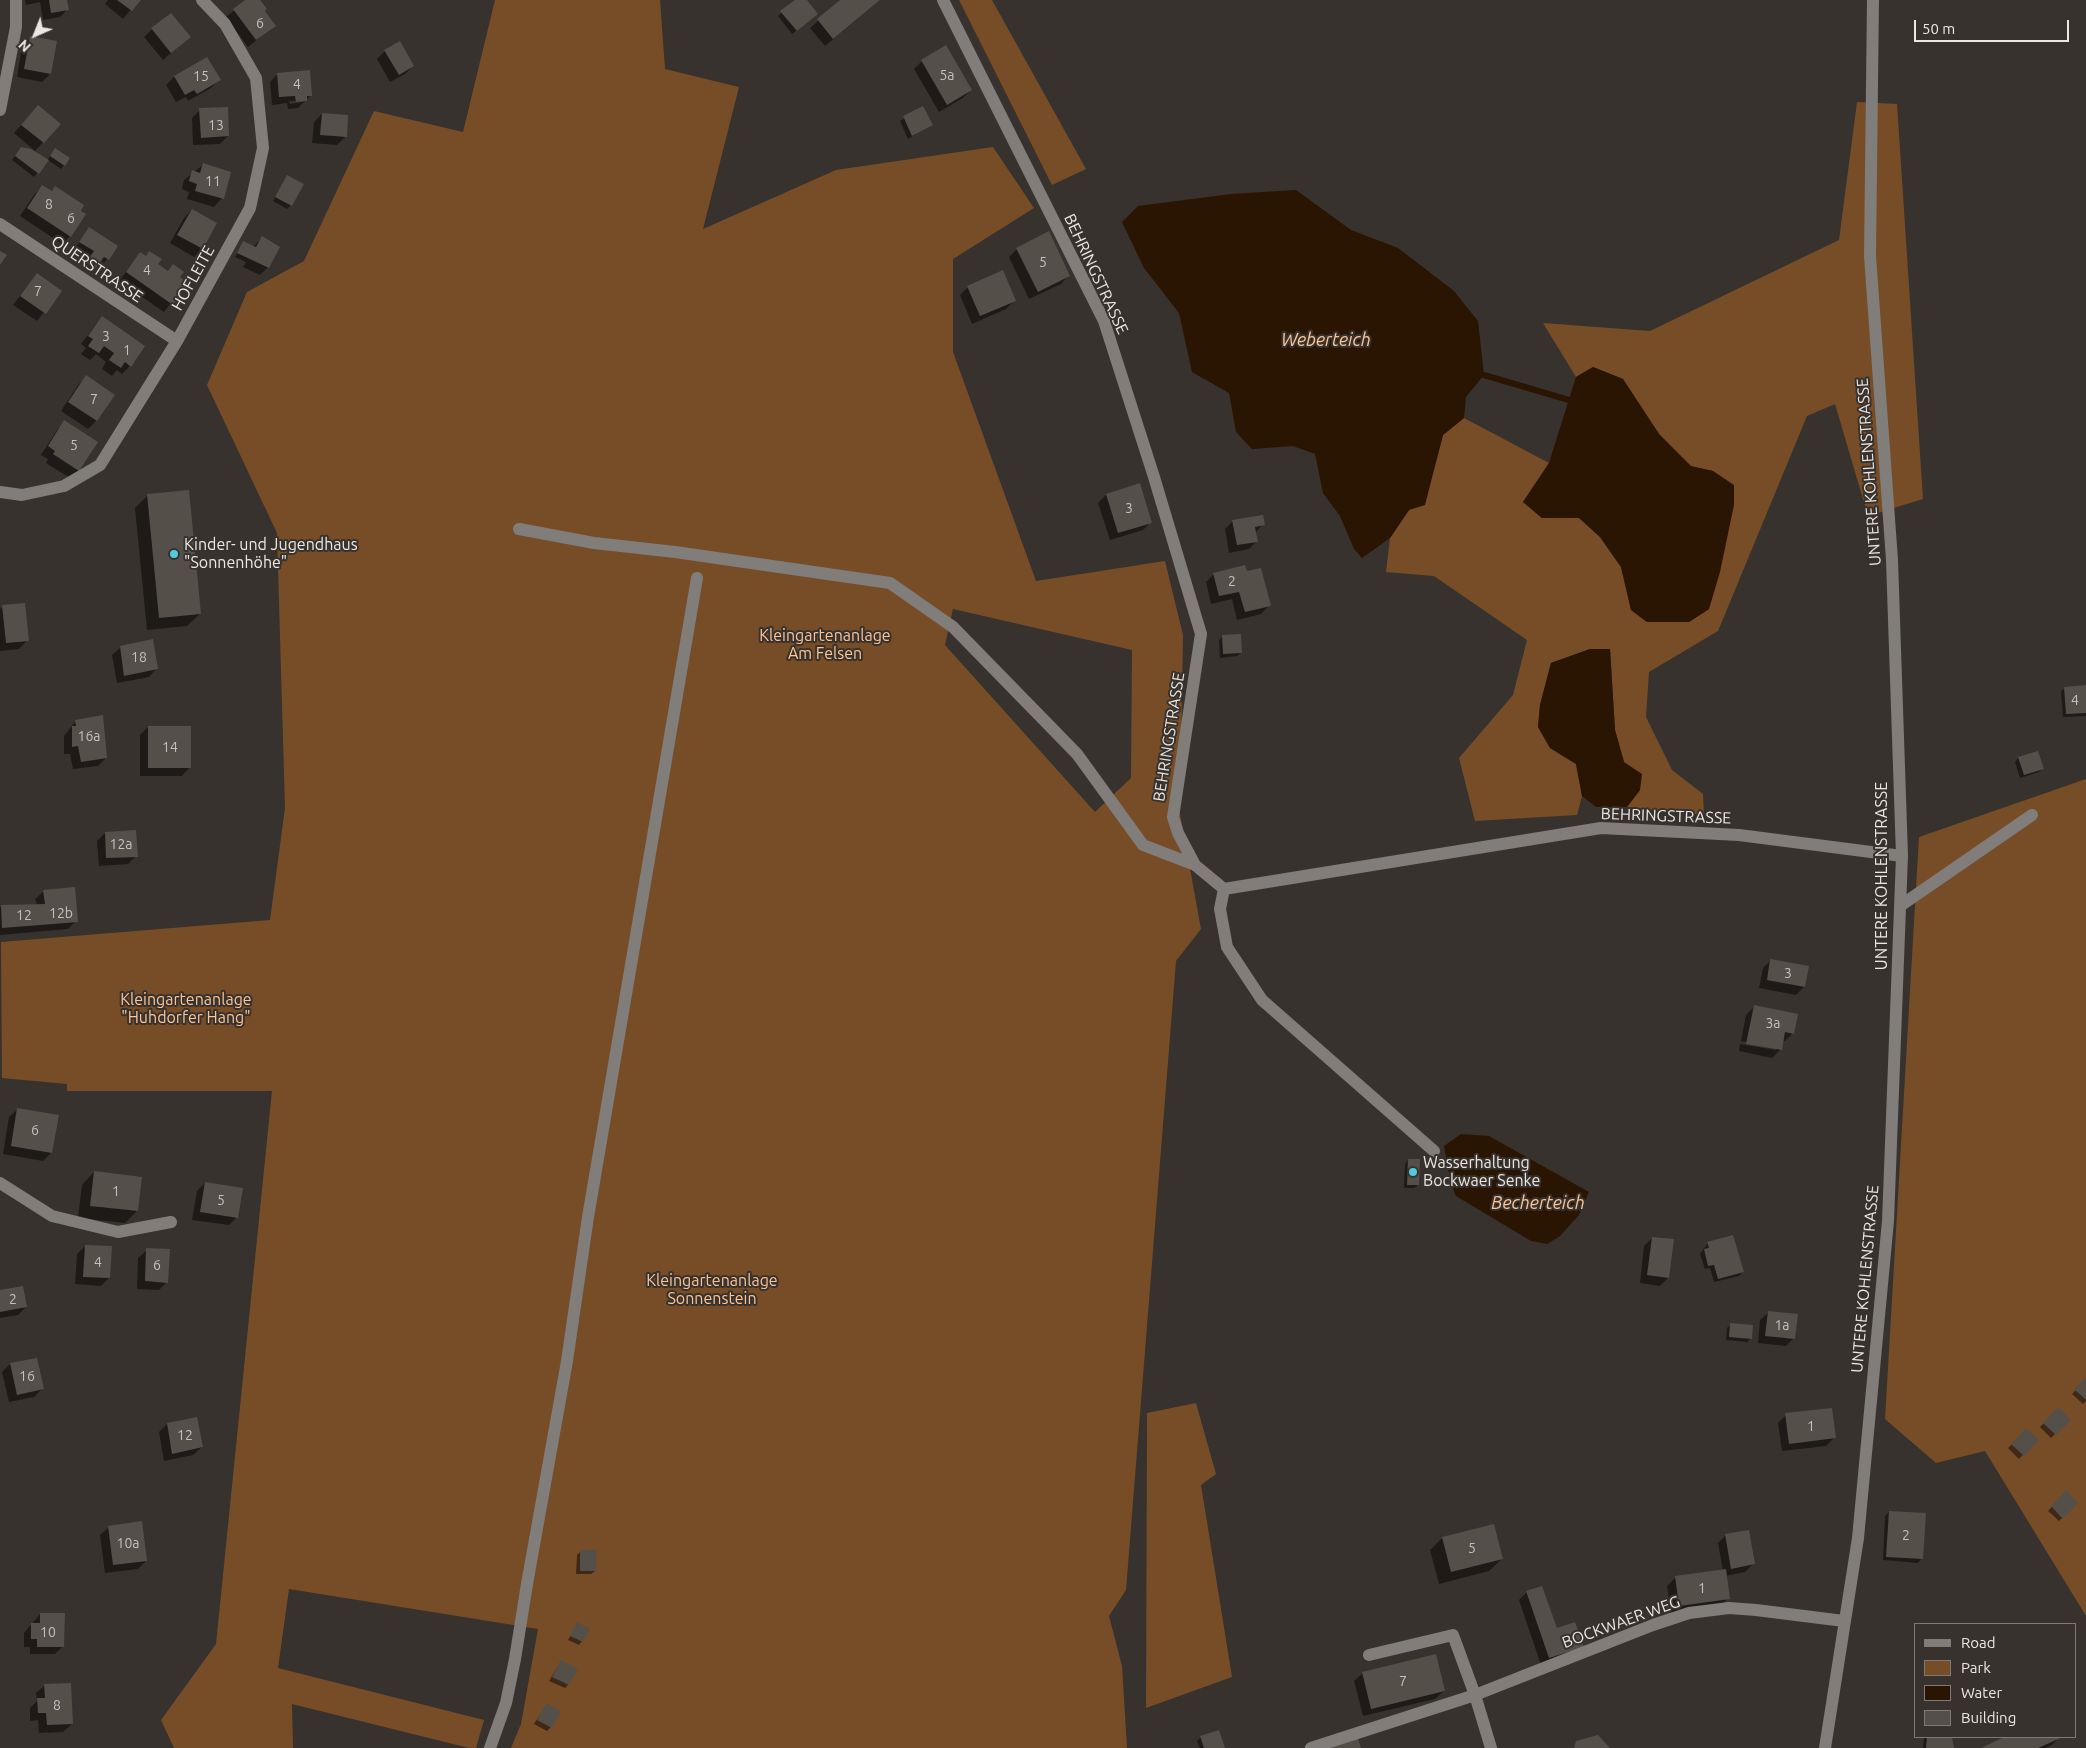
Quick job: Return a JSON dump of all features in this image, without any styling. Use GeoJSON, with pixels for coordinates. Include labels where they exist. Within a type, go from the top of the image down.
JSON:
{"type":"FeatureCollection","features":[{"type":"Feature","properties":{"kind":"street"},"geometry":{"type":"LineString","coordinates":[[0,110],[16,27],[16,0]]}},
{"type":"Feature","properties":{"kind":"street","name":"HOFLEITE"},"geometry":{"type":"LineString","coordinates":[[0,492],[22,495],[64,486],[100,465],[177,341],[250,208],[263,148],[256,78],[225,24],[202,0]]}},
{"type":"Feature","properties":{"kind":"street","name":"BEHRINGSTRASSE"},"geometry":{"type":"LineString","coordinates":[[943,0],[1104,321],[1154,476],[1201,634],[1173,817],[1178,833],[1195,865],[1224,889],[1601,828],[1739,835],[1902,856]]}},
{"type":"Feature","properties":{"kind":"street","name":"UNTERE KOHLENSTRASSE"},"geometry":{"type":"LineString","coordinates":[[1825,1748],[1858,1538],[1888,1220],[1902,856],[1892,560],[1870,256],[1873,0]]}},
{"type":"Feature","properties":{"kind":"street","name":"QUERSTRASSE"},"geometry":{"type":"LineString","coordinates":[[0,224],[177,341]]}},
{"type":"Feature","properties":{"kind":"street"},"geometry":{"type":"LineString","coordinates":[[519,529],[594,543],[676,552],[890,583],[953,627],[1077,754],[1143,845],[1195,865]]}},
{"type":"Feature","properties":{"kind":"street"},"geometry":{"type":"LineString","coordinates":[[490,1748],[506,1703],[516,1659],[527,1584],[567,1361],[590,1208],[697,578]]}},
{"type":"Feature","properties":{"kind":"street"},"geometry":{"type":"LineString","coordinates":[[1900,906],[2032,815]]}},
{"type":"Feature","properties":{"kind":"street"},"geometry":{"type":"LineString","coordinates":[[1224,889],[1220,908],[1227,947],[1262,1000],[1434,1151]]}},
{"type":"Feature","properties":{"kind":"street"},"geometry":{"type":"LineString","coordinates":[[0,1183],[52,1216],[118,1232],[171,1222]]}},
{"type":"Feature","properties":{"kind":"street","name":"BOCKWAER WEG"},"geometry":{"type":"LineString","coordinates":[[1312,1748],[1476,1696],[1653,1625],[1689,1613],[1728,1608],[1844,1621]]}},
{"type":"Feature","properties":{"kind":"street"},"geometry":{"type":"LineString","coordinates":[[1368,1655],[1453,1635],[1476,1696],[1491,1748]]}},
{"type":"Feature","properties":{"kind":"green space"},"geometry":{"type":"Polygon","coordinates":[[[495,0],[660,0],[665,69],[739,87],[703,229],[836,170],[993,147],[1034,208],[953,259],[953,352],[1036,581],[1165,561],[1183,635],[1180,814],[1201,929],[1176,961],[1126,1590],[1109,1616],[1122,1666],[1127,1748],[511,1748],[521,1724],[538,1629],[289,1589],[278,1668],[484,1720],[476,1748],[469,1748],[292,1704],[293,1748],[174,1748],[161,1720],[216,1644],[272,1091],[67,1091],[67,1084],[2,1078],[1,942],[270,920],[285,808],[277,533],[207,385],[247,292],[304,261],[374,111],[463,132],[495,0]],[[953,609],[945,645],[1095,812],[1131,778],[1132,650],[953,609]]]}},
{"type":"Feature","properties":{"kind":"green space"},"geometry":{"type":"Polygon","coordinates":[[[959,0],[992,0],[1086,169],[1052,185],[959,0]]]}},
{"type":"Feature","properties":{"kind":"green space"},"geometry":{"type":"Polygon","coordinates":[[[1857,102],[1897,104],[1923,499],[1868,516],[1835,404],[1807,416],[1718,631],[1649,672],[1646,717],[1672,770],[1703,794],[1704,815],[1627,807],[1640,790],[1624,762],[1615,730],[1610,649],[1590,649],[1551,663],[1540,705],[1538,727],[1550,748],[1576,764],[1582,796],[1577,815],[1475,821],[1459,758],[1513,695],[1527,640],[1434,576],[1386,572],[1390,538],[1435,465],[1443,435],[1464,418],[1549,463],[1523,502],[1542,518],[1579,518],[1600,537],[1621,567],[1631,610],[1647,622],[1689,622],[1709,609],[1713,471],[1691,467],[1659,434],[1623,379],[1593,367],[1576,377],[1543,323],[1650,331],[1839,240],[1857,102]]]}},
{"type":"Feature","properties":{"kind":"green space"},"geometry":{"type":"Polygon","coordinates":[[[2086,779],[2086,1616],[1985,1451],[1936,1463],[1885,1419],[1919,837],[2086,779]]]}},
{"type":"Feature","properties":{"kind":"green space"},"geometry":{"type":"Polygon","coordinates":[[[1196,1403],[1216,1474],[1201,1485],[1232,1677],[1146,1708],[1147,1413],[1196,1403]]]}},
{"type":"Feature","properties":{"kind":"water","name":"Weberteich"},"geometry":{"type":"Polygon","coordinates":[[[1296,190],[1351,230],[1398,248],[1454,291],[1478,321],[1484,375],[1466,397],[1464,418],[1443,435],[1425,505],[1409,510],[1390,538],[1362,558],[1354,549],[1340,516],[1323,493],[1315,454],[1293,446],[1252,449],[1236,432],[1229,393],[1192,372],[1179,313],[1144,268],[1122,222],[1138,206],[1231,194],[1296,190]]]}},
{"type":"Feature","properties":{"kind":"water"},"geometry":{"type":"Polygon","coordinates":[[[1593,367],[1623,379],[1659,434],[1691,466],[1713,471],[1734,485],[1734,505],[1720,572],[1709,609],[1689,622],[1647,622],[1631,610],[1621,567],[1600,537],[1579,518],[1542,518],[1523,502],[1549,463],[1576,377],[1593,367]]]}},
{"type":"Feature","properties":{"kind":"water"},"geometry":{"type":"Polygon","coordinates":[[[1590,649],[1610,649],[1615,730],[1624,762],[1642,774],[1640,790],[1627,807],[1596,807],[1582,796],[1576,764],[1550,748],[1538,727],[1540,705],[1551,663],[1590,649]]]}},
{"type":"Feature","properties":{"kind":"water","name":"Becherteich"},"geometry":{"type":"Polygon","coordinates":[[[1461,1134],[1489,1136],[1589,1192],[1579,1215],[1560,1236],[1547,1244],[1531,1241],[1456,1196],[1451,1184],[1444,1146],[1461,1134]]]}},
{"type":"Feature","properties":{"kind":"building"},"geometry":{"type":"Polygon","coordinates":[[[49,0],[67,0],[69,10],[51,13],[49,0]]]}},
{"type":"Feature","properties":{"kind":"building"},"geometry":{"type":"Polygon","coordinates":[[[117,0],[141,0],[132,11],[117,0]]]}},
{"type":"Feature","properties":{"kind":"building"},"geometry":{"type":"Polygon","coordinates":[[[245,0],[260,0],[267,9],[265,11],[276,26],[256,40],[233,9],[245,0]]]}},
{"type":"Feature","properties":{"kind":"building"},"geometry":{"type":"Polygon","coordinates":[[[795,0],[807,0],[818,14],[797,31],[780,11],[795,0]]]}},
{"type":"Feature","properties":{"kind":"building"},"geometry":{"type":"Polygon","coordinates":[[[840,0],[880,0],[833,39],[817,19],[840,0]]]}},
{"type":"Feature","properties":{"kind":"building"},"geometry":{"type":"Polygon","coordinates":[[[171,13],[191,37],[171,53],[151,28],[171,13]]]}},
{"type":"Feature","properties":{"kind":"building"},"geometry":{"type":"Polygon","coordinates":[[[30,36],[57,41],[51,74],[24,69],[30,36]]]}},
{"type":"Feature","properties":{"kind":"building"},"geometry":{"type":"Polygon","coordinates":[[[400,41],[414,66],[399,75],[384,50],[400,41]]]}},
{"type":"Feature","properties":{"kind":"building"},"geometry":{"type":"Polygon","coordinates":[[[946,45],[972,90],[947,105],[921,60],[946,45]]]}},
{"type":"Feature","properties":{"kind":"building"},"geometry":{"type":"Polygon","coordinates":[[[207,57],[221,80],[197,94],[194,90],[185,95],[174,76],[207,57]]]}},
{"type":"Feature","properties":{"kind":"building"},"geometry":{"type":"Polygon","coordinates":[[[310,70],[312,96],[307,96],[307,101],[296,102],[295,96],[279,97],[277,73],[310,70]]]}},
{"type":"Feature","properties":{"kind":"building"},"geometry":{"type":"Polygon","coordinates":[[[38,105],[61,124],[44,143],[21,125],[38,105]]]}},
{"type":"Feature","properties":{"kind":"building"},"geometry":{"type":"Polygon","coordinates":[[[923,106],[933,125],[912,136],[903,116],[923,106]]]}},
{"type":"Feature","properties":{"kind":"building"},"geometry":{"type":"Polygon","coordinates":[[[228,107],[229,136],[201,138],[199,108],[228,107]]]}},
{"type":"Feature","properties":{"kind":"building"},"geometry":{"type":"Polygon","coordinates":[[[322,113],[348,115],[347,137],[320,135],[322,113]]]}},
{"type":"Feature","properties":{"kind":"building"},"geometry":{"type":"Polygon","coordinates":[[[21,147],[31,149],[49,160],[39,174],[15,156],[21,147]]]}},
{"type":"Feature","properties":{"kind":"building"},"geometry":{"type":"Polygon","coordinates":[[[55,148],[70,158],[65,166],[50,156],[55,148]]]}},
{"type":"Feature","properties":{"kind":"building"},"geometry":{"type":"Polygon","coordinates":[[[203,163],[231,172],[224,199],[195,191],[197,184],[189,181],[192,170],[200,173],[203,163]]]}},
{"type":"Feature","properties":{"kind":"building"},"geometry":{"type":"Polygon","coordinates":[[[287,175],[304,184],[292,206],[275,197],[287,175]]]}},
{"type":"Feature","properties":{"kind":"building"},"geometry":{"type":"Polygon","coordinates":[[[42,185],[52,191],[55,186],[84,205],[81,211],[86,214],[71,237],[27,208],[42,185]]]}},
{"type":"Feature","properties":{"kind":"building"},"geometry":{"type":"Polygon","coordinates":[[[192,209],[217,223],[203,249],[177,235],[192,209]]]}},
{"type":"Feature","properties":{"kind":"building"},"geometry":{"type":"Polygon","coordinates":[[[89,227],[118,246],[109,260],[104,257],[95,269],[86,263],[94,251],[79,242],[89,227]]]}},
{"type":"Feature","properties":{"kind":"building"},"geometry":{"type":"Polygon","coordinates":[[[1049,231],[1070,276],[1038,292],[1016,248],[1049,231]]]}},
{"type":"Feature","properties":{"kind":"building"},"geometry":{"type":"Polygon","coordinates":[[[262,236],[280,247],[269,268],[237,253],[243,241],[256,247],[262,236]]]}},
{"type":"Feature","properties":{"kind":"building"},"geometry":{"type":"Polygon","coordinates":[[[0,251],[7,255],[0,265],[0,251]]]}},
{"type":"Feature","properties":{"kind":"building"},"geometry":{"type":"Polygon","coordinates":[[[149,251],[162,259],[158,264],[168,271],[173,264],[184,272],[180,277],[188,283],[173,305],[126,272],[140,252],[146,256],[149,251]]]}},
{"type":"Feature","properties":{"kind":"building"},"geometry":{"type":"Polygon","coordinates":[[[1003,270],[1016,301],[980,316],[967,286],[1003,270]]]}},
{"type":"Feature","properties":{"kind":"building"},"geometry":{"type":"Polygon","coordinates":[[[37,273],[62,291],[46,314],[20,296],[37,273]]]}},
{"type":"Feature","properties":{"kind":"building"},"geometry":{"type":"Polygon","coordinates":[[[102,316],[145,346],[131,367],[125,362],[121,368],[109,360],[114,353],[104,346],[99,353],[88,346],[93,339],[88,336],[102,316]]]}},
{"type":"Feature","properties":{"kind":"building"},"geometry":{"type":"Polygon","coordinates":[[[86,375],[115,395],[97,421],[68,402],[86,375]]]}},
{"type":"Feature","properties":{"kind":"building"},"geometry":{"type":"Polygon","coordinates":[[[64,420],[98,442],[79,471],[53,454],[55,451],[48,446],[64,420]]]}},
{"type":"Feature","properties":{"kind":"building"},"geometry":{"type":"Polygon","coordinates":[[[1140,483],[1152,523],[1118,533],[1106,494],[1140,483]]]}},
{"type":"Feature","properties":{"kind":"building","name":"Kinder- und Jugendhaus \"Sonnenhöhe\""},"geometry":{"type":"Polygon","coordinates":[[[189,490],[201,614],[159,618],[147,494],[189,490]]]}},
{"type":"Feature","properties":{"kind":"building"},"geometry":{"type":"Polygon","coordinates":[[[1263,515],[1265,525],[1255,527],[1258,542],[1237,545],[1232,520],[1263,515]]]}},
{"type":"Feature","properties":{"kind":"building"},"geometry":{"type":"Polygon","coordinates":[[[1245,565],[1247,571],[1261,568],[1271,606],[1245,612],[1239,592],[1219,596],[1213,573],[1245,565]]]}},
{"type":"Feature","properties":{"kind":"building"},"geometry":{"type":"Polygon","coordinates":[[[25,603],[29,641],[6,643],[2,605],[25,603]]]}},
{"type":"Feature","properties":{"kind":"building"},"geometry":{"type":"Polygon","coordinates":[[[1241,634],[1242,653],[1223,654],[1222,635],[1241,634]]]}},
{"type":"Feature","properties":{"kind":"building"},"geometry":{"type":"Polygon","coordinates":[[[153,639],[158,669],[124,676],[120,646],[153,639]]]}},
{"type":"Feature","properties":{"kind":"building"},"geometry":{"type":"Polygon","coordinates":[[[2086,685],[2086,713],[2066,714],[2064,687],[2086,685]]]}},
{"type":"Feature","properties":{"kind":"building"},"geometry":{"type":"Polygon","coordinates":[[[103,715],[107,758],[81,762],[78,746],[72,747],[72,726],[76,726],[75,720],[103,715]]]}},
{"type":"Feature","properties":{"kind":"building"},"geometry":{"type":"Polygon","coordinates":[[[148,726],[191,726],[191,768],[148,768],[148,726]]]}},
{"type":"Feature","properties":{"kind":"building"},"geometry":{"type":"Polygon","coordinates":[[[2038,751],[2044,769],[2024,775],[2018,757],[2038,751]]]}},
{"type":"Feature","properties":{"kind":"building"},"geometry":{"type":"Polygon","coordinates":[[[136,830],[138,857],[106,858],[105,832],[136,830]]]}},
{"type":"Feature","properties":{"kind":"building"},"geometry":{"type":"Polygon","coordinates":[[[75,887],[78,922],[2,928],[1,905],[45,904],[43,890],[75,887]]]}},
{"type":"Feature","properties":{"kind":"building"},"geometry":{"type":"Polygon","coordinates":[[[1770,959],[1809,966],[1805,987],[1767,980],[1770,959]]]}},
{"type":"Feature","properties":{"kind":"building"},"geometry":{"type":"Polygon","coordinates":[[[1754,1005],[1798,1014],[1794,1034],[1785,1032],[1782,1050],[1746,1044],[1754,1005]]]}},
{"type":"Feature","properties":{"kind":"building"},"geometry":{"type":"Polygon","coordinates":[[[17,1108],[59,1115],[52,1153],[11,1146],[17,1108]]]}},
{"type":"Feature","properties":{"kind":"building","name":"Wasserhaltung Bockwaer Senke"},"geometry":{"type":"Polygon","coordinates":[[[1408,1159],[1420,1159],[1419,1185],[1407,1185],[1408,1159]]]}},
{"type":"Feature","properties":{"kind":"building"},"geometry":{"type":"Polygon","coordinates":[[[94,1171],[142,1177],[138,1211],[90,1206],[94,1171]]]}},
{"type":"Feature","properties":{"kind":"building"},"geometry":{"type":"Polygon","coordinates":[[[205,1182],[243,1188],[238,1218],[200,1212],[205,1182]]]}},
{"type":"Feature","properties":{"kind":"building"},"geometry":{"type":"Polygon","coordinates":[[[1733,1235],[1744,1272],[1718,1279],[1714,1265],[1708,1266],[1704,1249],[1709,1248],[1707,1242],[1733,1235]]]}},
{"type":"Feature","properties":{"kind":"building"},"geometry":{"type":"Polygon","coordinates":[[[1652,1237],[1674,1239],[1669,1278],[1647,1275],[1652,1237]]]}},
{"type":"Feature","properties":{"kind":"building"},"geometry":{"type":"Polygon","coordinates":[[[85,1245],[112,1246],[110,1278],[83,1277],[85,1245]]]}},
{"type":"Feature","properties":{"kind":"building"},"geometry":{"type":"Polygon","coordinates":[[[146,1248],[170,1249],[168,1283],[145,1281],[146,1248]]]}},
{"type":"Feature","properties":{"kind":"building"},"geometry":{"type":"Polygon","coordinates":[[[23,1286],[27,1307],[0,1312],[0,1290],[23,1286]]]}},
{"type":"Feature","properties":{"kind":"building"},"geometry":{"type":"Polygon","coordinates":[[[1768,1311],[1798,1314],[1795,1339],[1765,1336],[1768,1311]]]}},
{"type":"Feature","properties":{"kind":"building"},"geometry":{"type":"Polygon","coordinates":[[[1730,1323],[1753,1325],[1752,1339],[1729,1337],[1730,1323]]]}},
{"type":"Feature","properties":{"kind":"building"},"geometry":{"type":"Polygon","coordinates":[[[37,1358],[44,1389],[17,1395],[10,1363],[37,1358]]]}},
{"type":"Feature","properties":{"kind":"building"},"geometry":{"type":"Polygon","coordinates":[[[2086,1377],[2086,1400],[2074,1389],[2086,1377]]]}},
{"type":"Feature","properties":{"kind":"building"},"geometry":{"type":"Polygon","coordinates":[[[2058,1407],[2071,1420],[2056,1435],[2043,1423],[2058,1407]]]}},
{"type":"Feature","properties":{"kind":"building"},"geometry":{"type":"Polygon","coordinates":[[[1832,1408],[1836,1438],[1789,1444],[1785,1413],[1832,1408]]]}},
{"type":"Feature","properties":{"kind":"building"},"geometry":{"type":"Polygon","coordinates":[[[197,1417],[203,1447],[172,1454],[167,1423],[197,1417]]]}},
{"type":"Feature","properties":{"kind":"building"},"geometry":{"type":"Polygon","coordinates":[[[2026,1428],[2039,1440],[2024,1456],[2011,1444],[2026,1428]]]}},
{"type":"Feature","properties":{"kind":"building"},"geometry":{"type":"Polygon","coordinates":[[[2066,1490],[2078,1503],[2063,1519],[2051,1506],[2066,1490]]]}},
{"type":"Feature","properties":{"kind":"building"},"geometry":{"type":"Polygon","coordinates":[[[1889,1511],[1926,1513],[1923,1559],[1886,1557],[1889,1511]]]}},
{"type":"Feature","properties":{"kind":"building"},"geometry":{"type":"Polygon","coordinates":[[[142,1521],[147,1561],[113,1565],[108,1526],[142,1521]]]}},
{"type":"Feature","properties":{"kind":"building"},"geometry":{"type":"Polygon","coordinates":[[[1494,1524],[1503,1559],[1451,1572],[1442,1537],[1494,1524]]]}},
{"type":"Feature","properties":{"kind":"building"},"geometry":{"type":"Polygon","coordinates":[[[1749,1530],[1755,1564],[1731,1569],[1725,1534],[1749,1530]]]}},
{"type":"Feature","properties":{"kind":"building"},"geometry":{"type":"Polygon","coordinates":[[[580,1550],[597,1550],[596,1571],[580,1571],[580,1550]]]}},
{"type":"Feature","properties":{"kind":"building"},"geometry":{"type":"Polygon","coordinates":[[[1726,1569],[1730,1599],[1679,1606],[1675,1576],[1726,1569]]]}},
{"type":"Feature","properties":{"kind":"building"},"geometry":{"type":"Polygon","coordinates":[[[1542,1586],[1557,1628],[1575,1622],[1584,1647],[1549,1658],[1526,1591],[1542,1586]]]}},
{"type":"Feature","properties":{"kind":"building"},"geometry":{"type":"Polygon","coordinates":[[[40,1613],[65,1613],[64,1647],[37,1647],[37,1639],[31,1639],[31,1623],[40,1623],[40,1613]]]}},
{"type":"Feature","properties":{"kind":"building"},"geometry":{"type":"Polygon","coordinates":[[[577,1622],[590,1629],[583,1642],[570,1636],[577,1622]]]}},
{"type":"Feature","properties":{"kind":"building"},"geometry":{"type":"Polygon","coordinates":[[[1436,1654],[1445,1691],[1371,1709],[1362,1672],[1436,1654]]]}},
{"type":"Feature","properties":{"kind":"building"},"geometry":{"type":"Polygon","coordinates":[[[561,1660],[578,1669],[569,1685],[552,1677],[561,1660]]]}},
{"type":"Feature","properties":{"kind":"building"},"geometry":{"type":"Polygon","coordinates":[[[71,1683],[73,1724],[47,1725],[46,1713],[38,1713],[37,1698],[45,1698],[44,1684],[71,1683]]]}},
{"type":"Feature","properties":{"kind":"building"},"geometry":{"type":"Polygon","coordinates":[[[546,1703],[561,1711],[552,1728],[537,1720],[546,1703]]]}},
{"type":"Feature","properties":{"kind":"building"},"geometry":{"type":"Polygon","coordinates":[[[1219,1730],[1225,1748],[1204,1748],[1200,1736],[1219,1730]]]}},
{"type":"Feature","properties":{"kind":"building"},"geometry":{"type":"Polygon","coordinates":[[[1598,1735],[1610,1748],[1574,1748],[1576,1741],[1598,1735]]]}},
{"type":"Feature","properties":{"kind":"building"},"geometry":{"type":"Polygon","coordinates":[[[1358,1738],[1361,1748],[1330,1748],[1358,1738]]]}},
{"type":"Feature","properties":{"kind":"building"},"geometry":{"type":"Polygon","coordinates":[[[1927,1738],[1952,1738],[1954,1748],[1926,1748],[1927,1738]]]}},
{"type":"Feature","properties":{"kind":"building"},"geometry":{"type":"Polygon","coordinates":[[[2002,1738],[2061,1738],[2038,1748],[1981,1748],[2002,1738]]]}},
{"type":"Feature","properties":{"kind":"waterway"},"geometry":{"type":"LineString","coordinates":[[1484,375],[1569,400]]}},
{"type":"Feature","properties":{"kind":"place","name":"Kinder- und Jugendhaus \"Sonnenhöhe\""},"geometry":{"type":"Point","coordinates":[174,554]}},
{"type":"Feature","properties":{"kind":"place","name":"Wasserhaltung Bockwaer Senke"},"geometry":{"type":"Point","coordinates":[1413,1172]}},
{"type":"Feature","properties":{"kind":"park label","name":"Kleingartenanlage Am Felsen"},"geometry":{"type":"Point","coordinates":[825,645]}},
{"type":"Feature","properties":{"kind":"park label","name":"Kleingartenanlage \"Huhdorfer Hang\""},"geometry":{"type":"Point","coordinates":[186,1009]}},
{"type":"Feature","properties":{"kind":"park label","name":"Kleingartenanlage Sonnenstein"},"geometry":{"type":"Point","coordinates":[712,1290]}}]}
